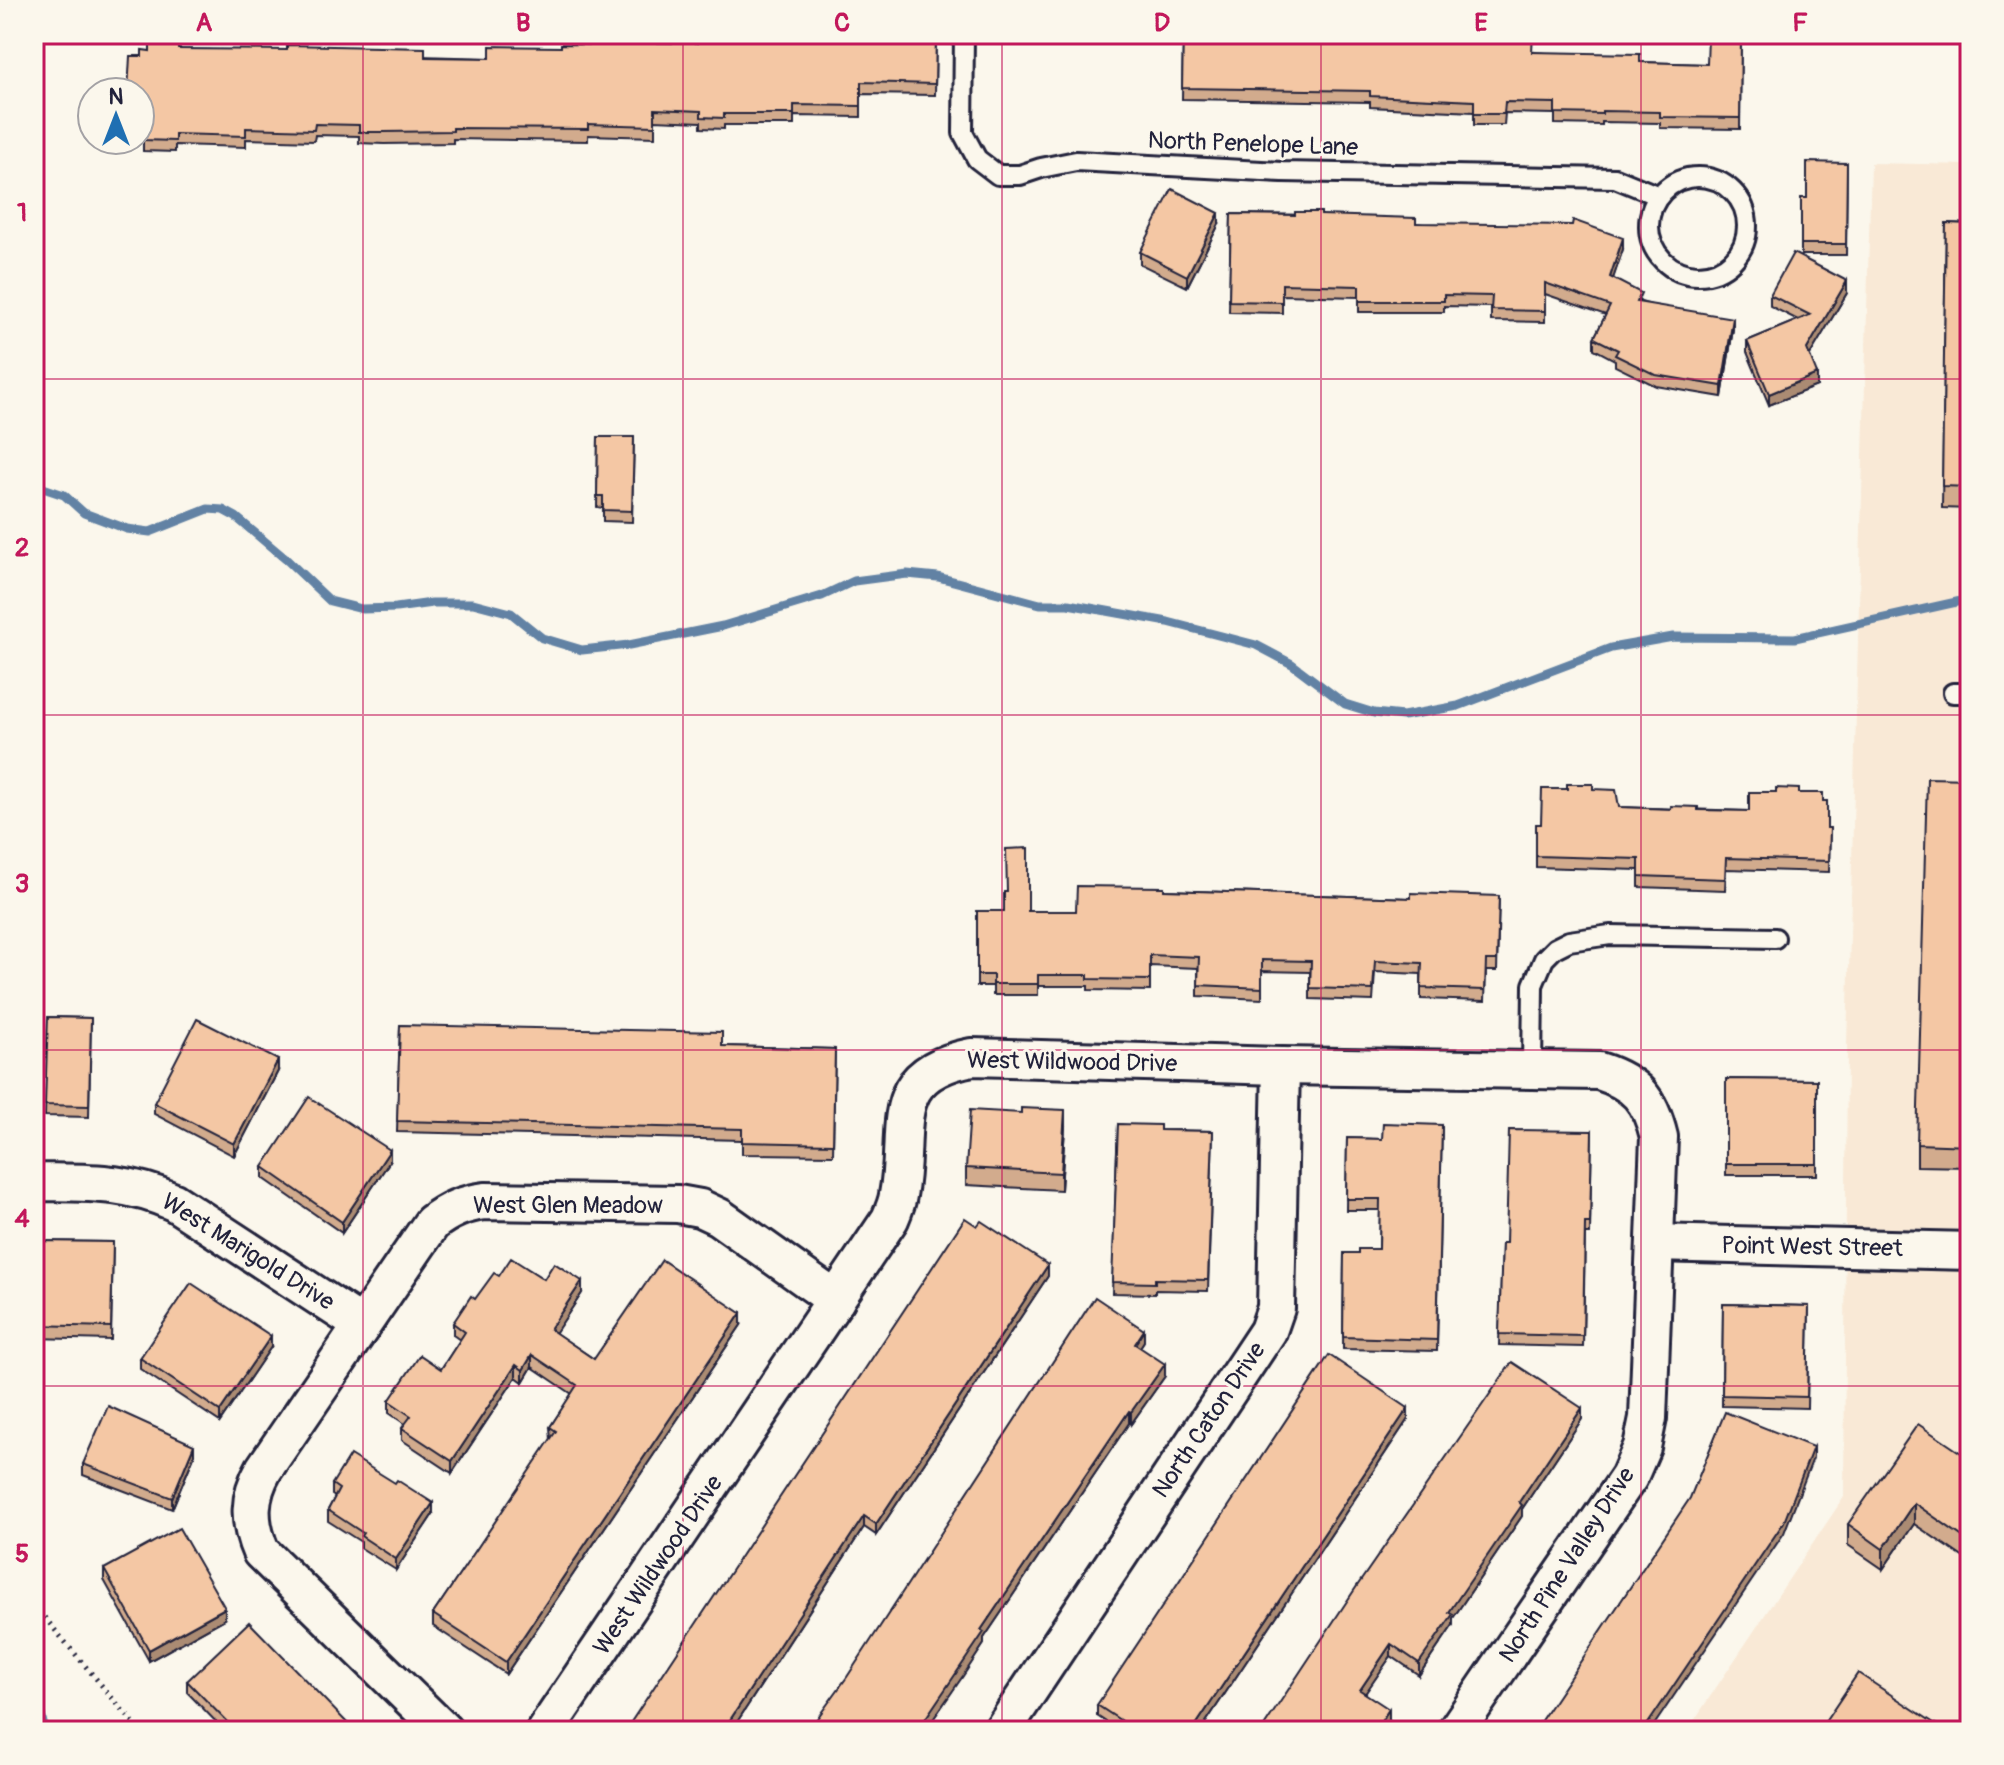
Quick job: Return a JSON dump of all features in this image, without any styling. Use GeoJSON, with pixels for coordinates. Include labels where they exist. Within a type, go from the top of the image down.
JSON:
{"type":"FeatureCollection","features":[{"type":"Feature","properties":{"kind":"street","name":"West Wildwood Drive"},"geometry":{"type":"LineString","coordinates":[[545,1731],[890,1219],[898,1196],[903,1116],[912,1090],[929,1072],[949,1062],[972,1057],[1599,1071],[1622,1079],[1641,1094],[1654,1116],[1659,1137],[1655,1243]]}},
{"type":"Feature","properties":{"kind":"street","name":"North Caton Drive"},"geometry":{"type":"LineString","coordinates":[[1002,1731],[1268,1331],[1276,1308],[1281,1066]]}},
{"type":"Feature","properties":{"kind":"street","name":"West Marigold Drive"},"geometry":{"type":"LineString","coordinates":[[34,1182],[118,1184],[147,1189],[174,1202],[362,1325]]}},
{"type":"Feature","properties":{"kind":"street","name":"West Glen Meadow"},"geometry":{"type":"LineString","coordinates":[[444,1731],[261,1552],[251,1517],[251,1497],[264,1469],[432,1223],[466,1203],[485,1201],[678,1204],[700,1208],[719,1217],[836,1300]]}},
{"type":"Feature","properties":{"kind":"street","name":"Point West Street"},"geometry":{"type":"LineString","coordinates":[[1655,1243],[1970,1251]]}},
{"type":"Feature","properties":{"kind":"street","name":"North Pine Valley Drive"},"geometry":{"type":"LineString","coordinates":[[1456,1731],[1629,1477],[1642,1447],[1648,1418],[1655,1243]]}},
{"type":"Feature","properties":{"kind":"lane","name":"North Penelope Lane"},"geometry":{"type":"LineString","coordinates":[[964,34],[963,133],[977,159],[998,175],[1020,175],[1076,161],[1282,172],[1615,178],[1659,196]]}},
{"type":"Feature","properties":{"kind":"lane"},"geometry":{"type":"LineString","coordinates":[[1699,177],[1714,179],[1728,187],[1745,212],[1747,227],[1744,242],[1736,256],[1711,273],[1696,275],[1668,265],[1657,253],[1649,225],[1651,209],[1659,196],[1670,185],[1699,177]]}},
{"type":"Feature","properties":{"kind":"lane"},"geometry":{"type":"LineString","coordinates":[[1532,1070],[1533,985],[1544,959],[1555,948],[1569,941],[1610,935],[1775,938]]}},
{"type":"Feature","properties":{"kind":"path"},"geometry":{"type":"LineString","coordinates":[[34,1605],[140,1731]]}},
{"type":"Feature","properties":{"kind":"shaded area"},"geometry":{"type":"Polygon","coordinates":[[[1871,163],[1970,165],[1970,1731],[1687,1731],[1844,1497],[1847,1045],[1871,163]]]}},
{"type":"Feature","properties":{"kind":"building"},"geometry":{"type":"Polygon","coordinates":[[[698,34],[936,34],[935,84],[861,82],[861,106],[794,105],[794,114],[724,114],[724,118],[701,117],[701,111],[655,109],[655,126],[588,124],[588,129],[453,128],[453,131],[359,132],[359,125],[315,124],[314,130],[246,128],[246,136],[175,134],[175,141],[156,140],[156,76],[129,76],[130,56],[142,56],[142,50],[150,51],[150,41],[178,42],[178,49],[287,50],[287,45],[425,48],[425,57],[490,58],[490,46],[697,43],[698,34]]]}},
{"type":"Feature","properties":{"kind":"building"},"geometry":{"type":"Polygon","coordinates":[[[1183,34],[1442,34],[1442,43],[1500,43],[1500,34],[1533,34],[1532,52],[1640,54],[1640,62],[1707,64],[1708,37],[1712,34],[1741,35],[1740,118],[1660,117],[1660,112],[1555,113],[1555,103],[1505,102],[1504,114],[1474,114],[1474,101],[1370,96],[1370,91],[1182,88],[1183,34]]]}},
{"type":"Feature","properties":{"kind":"building"},"geometry":{"type":"Polygon","coordinates":[[[1807,162],[1847,163],[1846,244],[1801,244],[1801,198],[1807,198],[1807,162]]]}},
{"type":"Feature","properties":{"kind":"building"},"geometry":{"type":"Polygon","coordinates":[[[1172,189],[1219,213],[1187,276],[1140,252],[1172,189]]]}},
{"type":"Feature","properties":{"kind":"building"},"geometry":{"type":"Polygon","coordinates":[[[1295,212],[1416,218],[1416,223],[1572,225],[1573,220],[1623,238],[1610,277],[1641,293],[1637,302],[1733,318],[1722,386],[1656,375],[1615,355],[1618,350],[1594,338],[1610,306],[1545,283],[1545,311],[1491,310],[1492,296],[1444,295],[1444,301],[1359,301],[1359,286],[1282,284],[1282,302],[1229,301],[1231,214],[1295,215],[1295,212]]]}},
{"type":"Feature","properties":{"kind":"building"},"geometry":{"type":"Polygon","coordinates":[[[1946,223],[1970,224],[1970,487],[1942,486],[1946,223]]]}},
{"type":"Feature","properties":{"kind":"building"},"geometry":{"type":"Polygon","coordinates":[[[1793,253],[1847,281],[1807,349],[1817,374],[1769,394],[1747,341],[1810,315],[1770,295],[1793,253]]]}},
{"type":"Feature","properties":{"kind":"building"},"geometry":{"type":"Polygon","coordinates":[[[598,437],[634,437],[632,511],[603,510],[603,496],[597,496],[598,437]]]}},
{"type":"Feature","properties":{"kind":"building"},"geometry":{"type":"Polygon","coordinates":[[[1927,778],[1970,779],[1970,1146],[1917,1144],[1927,778]]]}},
{"type":"Feature","properties":{"kind":"building"},"geometry":{"type":"Polygon","coordinates":[[[1567,784],[1593,784],[1593,789],[1616,790],[1619,807],[1698,807],[1698,810],[1749,811],[1749,792],[1776,792],[1776,788],[1799,789],[1799,793],[1823,793],[1823,801],[1827,801],[1827,828],[1830,828],[1829,861],[1726,858],[1725,879],[1639,876],[1639,859],[1536,856],[1536,824],[1541,824],[1542,789],[1567,789],[1567,784]]]}},
{"type":"Feature","properties":{"kind":"building"},"geometry":{"type":"Polygon","coordinates":[[[1028,848],[1028,911],[1076,911],[1077,886],[1411,898],[1411,893],[1499,896],[1497,960],[1486,960],[1485,990],[1421,988],[1422,963],[1375,961],[1373,990],[1310,988],[1311,961],[1262,960],[1262,988],[1198,985],[1199,957],[1150,955],[1150,980],[1038,975],[1038,984],[993,984],[993,975],[977,975],[977,911],[1004,911],[1006,849],[1028,848]]]}},
{"type":"Feature","properties":{"kind":"building"},"geometry":{"type":"Polygon","coordinates":[[[48,1017],[91,1018],[89,1106],[45,1105],[48,1017]]]}},
{"type":"Feature","properties":{"kind":"building"},"geometry":{"type":"Polygon","coordinates":[[[197,1019],[278,1060],[234,1144],[154,1103],[197,1019]]]}},
{"type":"Feature","properties":{"kind":"building"},"geometry":{"type":"Polygon","coordinates":[[[400,1025],[722,1032],[722,1046],[835,1049],[833,1144],[742,1142],[742,1129],[397,1121],[400,1025]]]}},
{"type":"Feature","properties":{"kind":"building"},"geometry":{"type":"Polygon","coordinates":[[[1726,1079],[1817,1080],[1817,1164],[1726,1164],[1726,1079]]]}},
{"type":"Feature","properties":{"kind":"building"},"geometry":{"type":"Polygon","coordinates":[[[309,1097],[390,1150],[342,1222],[263,1167],[309,1097]]]}},
{"type":"Feature","properties":{"kind":"building"},"geometry":{"type":"Polygon","coordinates":[[[1021,1108],[1065,1110],[1061,1173],[966,1168],[970,1110],[1021,1113],[1021,1108]]]}},
{"type":"Feature","properties":{"kind":"building"},"geometry":{"type":"Polygon","coordinates":[[[1383,1123],[1442,1125],[1437,1340],[1343,1337],[1344,1253],[1379,1249],[1380,1199],[1346,1199],[1347,1138],[1382,1139],[1383,1123]]]}},
{"type":"Feature","properties":{"kind":"building"},"geometry":{"type":"Polygon","coordinates":[[[1118,1124],[1160,1125],[1160,1130],[1213,1131],[1208,1280],[1112,1282],[1118,1124]]]}},
{"type":"Feature","properties":{"kind":"building"},"geometry":{"type":"Polygon","coordinates":[[[1509,1130],[1592,1131],[1590,1223],[1585,1223],[1583,1336],[1499,1334],[1502,1243],[1506,1243],[1509,1130]]]}},
{"type":"Feature","properties":{"kind":"building"},"geometry":{"type":"Polygon","coordinates":[[[965,1218],[977,1226],[981,1221],[1048,1265],[876,1524],[864,1516],[730,1720],[735,1723],[729,1731],[625,1731],[965,1218]]]}},
{"type":"Feature","properties":{"kind":"building"},"geometry":{"type":"Polygon","coordinates":[[[34,1241],[113,1242],[111,1327],[34,1325],[34,1241]]]}},
{"type":"Feature","properties":{"kind":"building"},"geometry":{"type":"Polygon","coordinates":[[[511,1258],[544,1279],[554,1263],[582,1281],[550,1329],[594,1359],[662,1260],[741,1313],[506,1662],[433,1614],[556,1431],[550,1427],[577,1385],[532,1355],[523,1370],[516,1365],[452,1461],[402,1428],[411,1416],[389,1401],[420,1355],[441,1369],[465,1332],[453,1323],[471,1296],[475,1299],[494,1273],[499,1276],[511,1258]]]}},
{"type":"Feature","properties":{"kind":"building"},"geometry":{"type":"Polygon","coordinates":[[[191,1283],[271,1336],[220,1411],[140,1358],[191,1283]]]}},
{"type":"Feature","properties":{"kind":"building"},"geometry":{"type":"Polygon","coordinates":[[[1095,1297],[1144,1330],[1135,1344],[1165,1364],[1129,1411],[981,1630],[984,1632],[917,1731],[808,1731],[847,1677],[1095,1297]]]}},
{"type":"Feature","properties":{"kind":"building"},"geometry":{"type":"Polygon","coordinates":[[[1723,1304],[1809,1306],[1807,1397],[1722,1395],[1723,1304]]]}},
{"type":"Feature","properties":{"kind":"building"},"geometry":{"type":"Polygon","coordinates":[[[1329,1355],[1408,1408],[1192,1731],[1121,1731],[1126,1724],[1097,1705],[1329,1355]]]}},
{"type":"Feature","properties":{"kind":"building"},"geometry":{"type":"Polygon","coordinates":[[[1512,1362],[1582,1408],[1519,1502],[1522,1505],[1449,1612],[1453,1614],[1419,1663],[1391,1644],[1360,1690],[1389,1709],[1375,1731],[1261,1731],[1357,1586],[1512,1362]]]}},
{"type":"Feature","properties":{"kind":"building"},"geometry":{"type":"Polygon","coordinates":[[[108,1406],[194,1445],[172,1498],[83,1464],[108,1406]]]}},
{"type":"Feature","properties":{"kind":"building"},"geometry":{"type":"Polygon","coordinates":[[[1725,1412],[1813,1447],[1784,1522],[1643,1731],[1534,1731],[1690,1498],[1725,1412]]]}},
{"type":"Feature","properties":{"kind":"building"},"geometry":{"type":"Polygon","coordinates":[[[1918,1424],[1970,1459],[1970,1542],[1914,1503],[1883,1549],[1848,1524],[1918,1424]]]}},
{"type":"Feature","properties":{"kind":"building"},"geometry":{"type":"Polygon","coordinates":[[[350,1455],[433,1503],[396,1559],[328,1510],[339,1489],[332,1484],[350,1455]]]}},
{"type":"Feature","properties":{"kind":"building"},"geometry":{"type":"Polygon","coordinates":[[[179,1528],[225,1608],[149,1650],[104,1569],[179,1528]]]}},
{"type":"Feature","properties":{"kind":"building"},"geometry":{"type":"Polygon","coordinates":[[[249,1622],[355,1731],[236,1731],[187,1681],[249,1622]]]}},
{"type":"Feature","properties":{"kind":"building"},"geometry":{"type":"Polygon","coordinates":[[[1858,1673],[1946,1731],[1819,1731],[1858,1673]]]}},
{"type":"Feature","properties":{"kind":"waterway"},"geometry":{"type":"LineString","coordinates":[[34,485],[64,495],[84,513],[127,529],[150,532],[208,509],[223,510],[236,517],[288,561],[330,601],[362,609],[473,603],[511,613],[542,638],[582,650],[629,645],[723,626],[822,596],[854,581],[907,574],[938,577],[1040,604],[1068,604],[1168,622],[1256,645],[1292,664],[1345,704],[1374,713],[1403,716],[1458,706],[1611,648],[1673,637],[1795,638],[1970,599]]}},
{"type":"Feature","properties":{"kind":"waterway"},"geometry":{"type":"LineString","coordinates":[[34,1687],[45,1731]]}}]}
